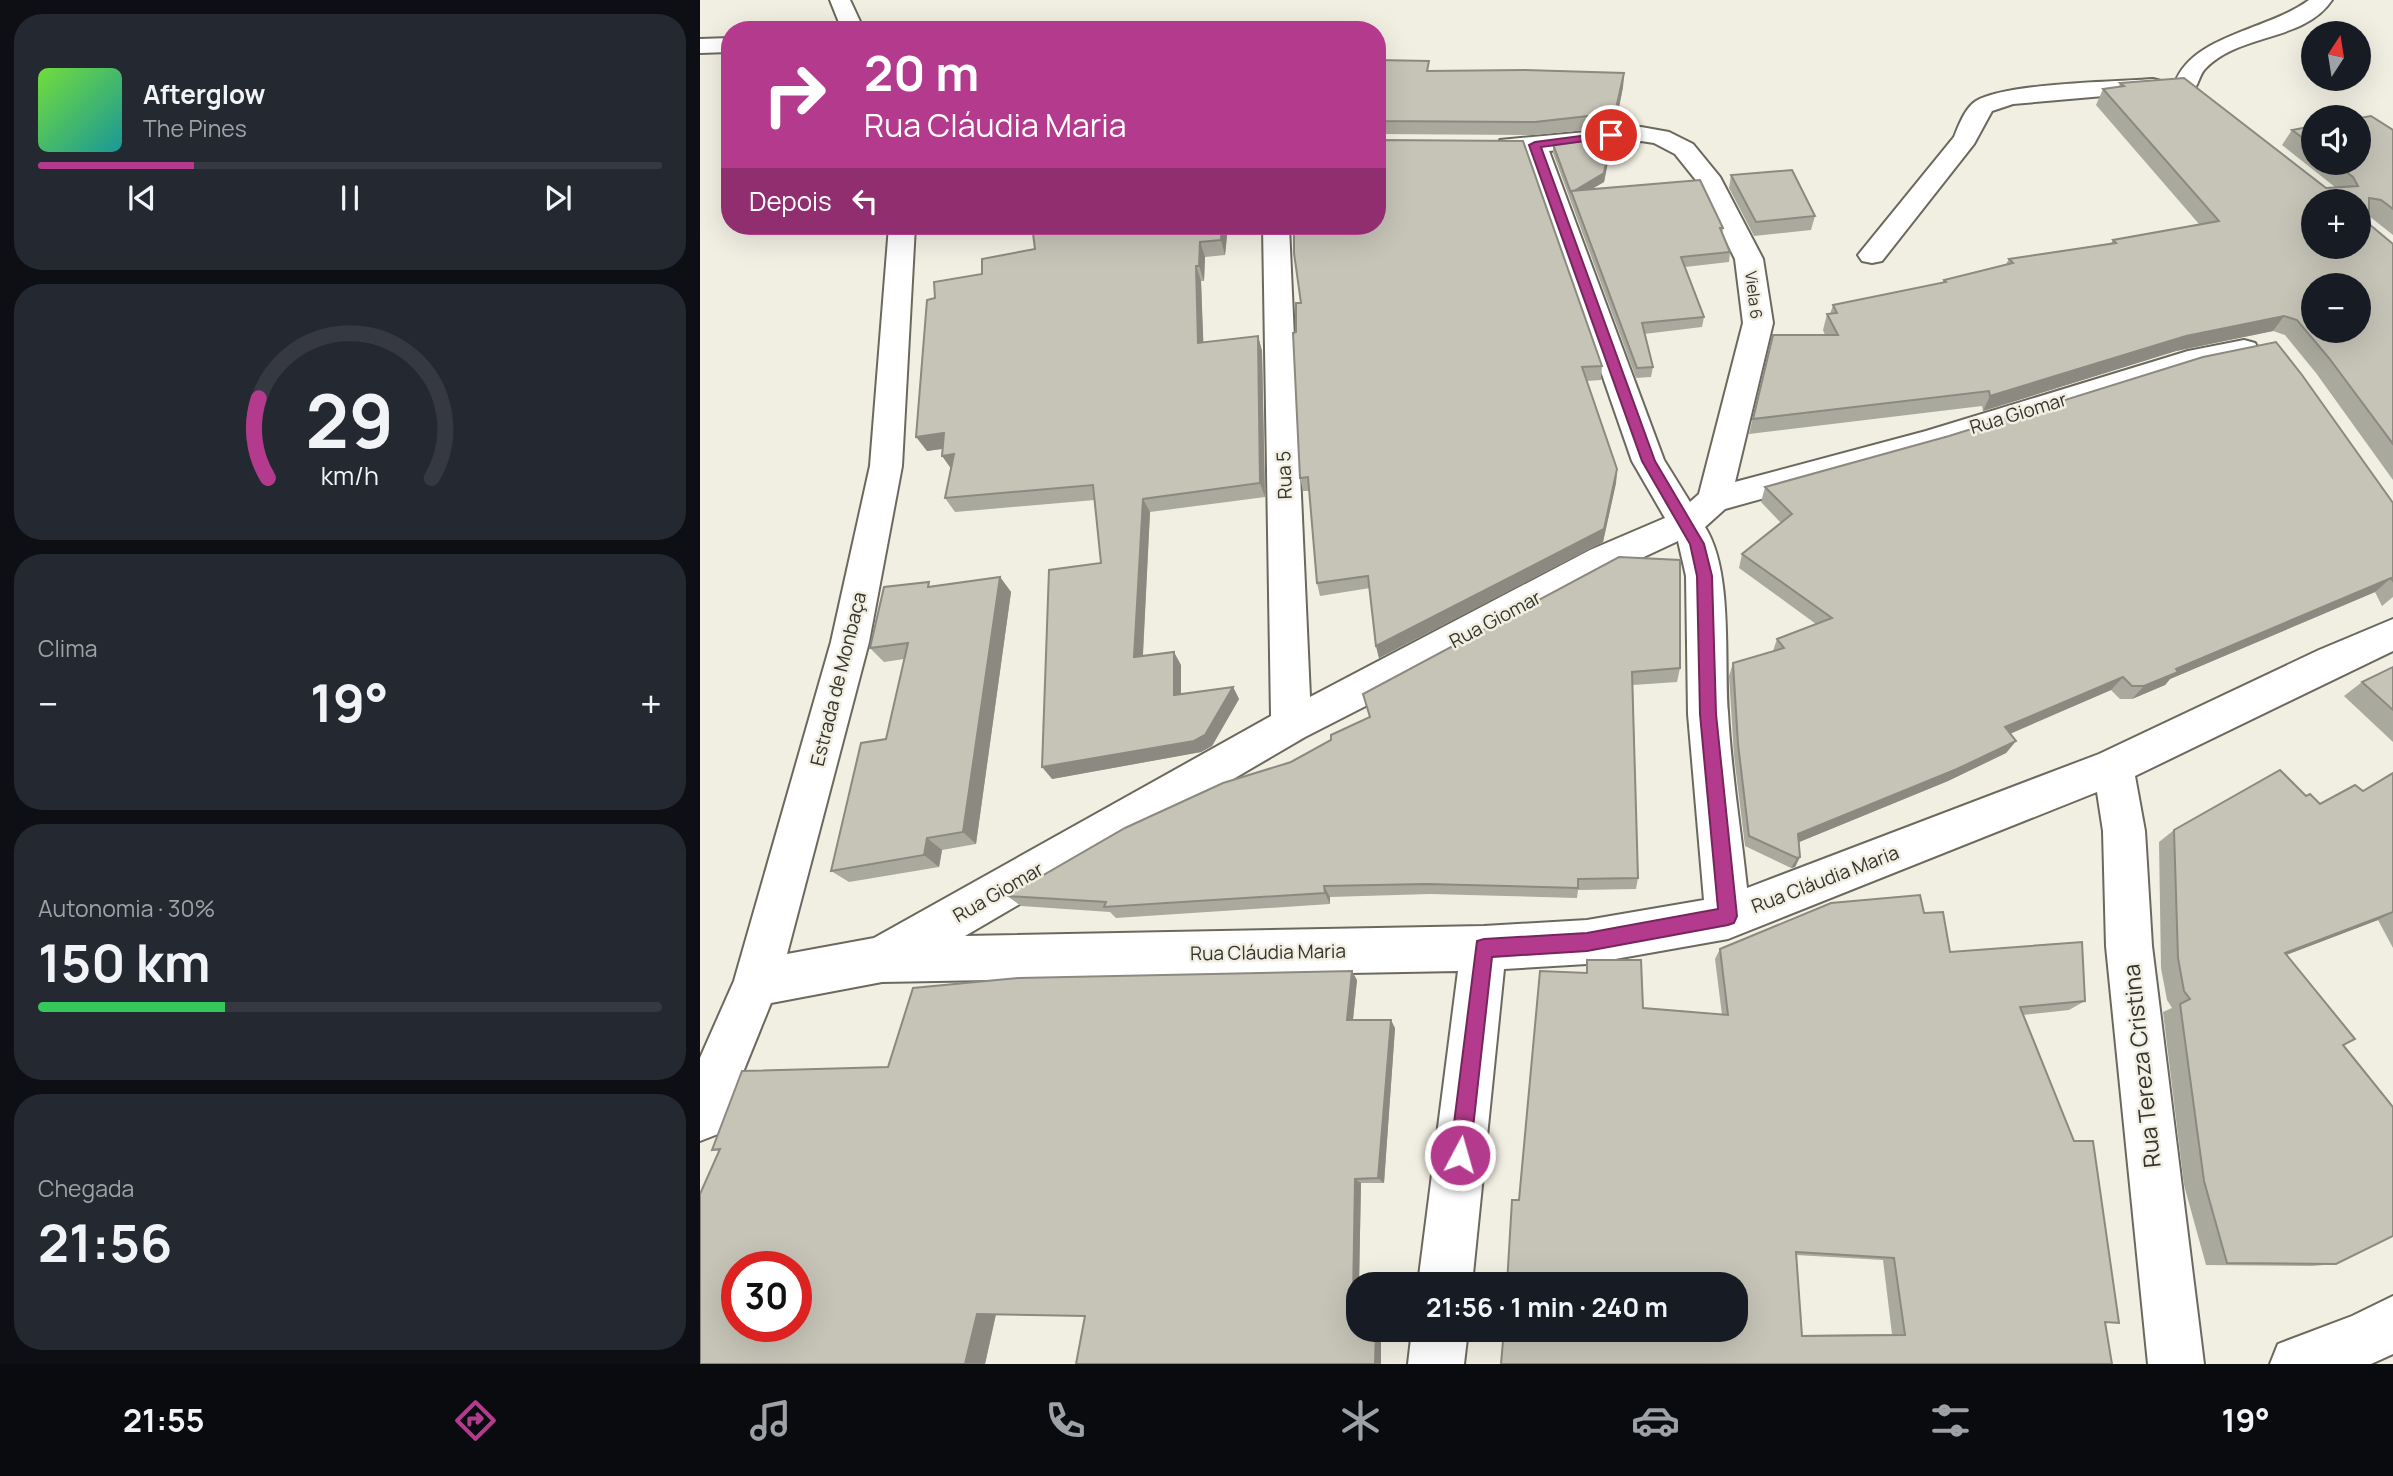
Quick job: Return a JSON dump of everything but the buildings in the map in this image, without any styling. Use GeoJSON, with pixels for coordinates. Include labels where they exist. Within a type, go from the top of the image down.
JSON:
{"type":"FeatureCollection","features":[{"type":"Feature","properties":{"kind":"street"},"geometry":{"type":"LineString","coordinates":[[841,0],[849,21]]}},
{"type":"Feature","properties":{"kind":"street"},"geometry":{"type":"LineString","coordinates":[[2187,83],[2188,75],[2194,66],[2214,52],[2277,27],[2322,0]]}},
{"type":"Feature","properties":{"kind":"street"},"geometry":{"type":"LineString","coordinates":[[700,46],[721,45]]}},
{"type":"Feature","properties":{"kind":"street"},"geometry":{"type":"LineString","coordinates":[[1871,255],[1965,139],[1976,115],[1984,106],[2010,97],[2187,83],[2207,100]]}},
{"type":"Feature","properties":{"kind":"street","name":"Viela 6"},"geometry":{"type":"LineString","coordinates":[[1482,145],[1535,145],[1611,135],[1641,134],[1660,137],[1684,149],[1707,177],[1749,259],[1758,323],[1700,511]]}},
{"type":"Feature","properties":{"kind":"street"},"geometry":{"type":"LineString","coordinates":[[1535,145],[1648,461],[1700,511],[1697,544],[1704,576],[1708,714],[1728,916]]}},
{"type":"Feature","properties":{"kind":"street","name":"Estrada de Monbaça"},"geometry":{"type":"LineString","coordinates":[[700,1116],[756,983],[850,642],[886,466],[901,235]]}},
{"type":"Feature","properties":{"kind":"street","name":"Rua 5"},"geometry":{"type":"LineString","coordinates":[[1276,235],[1291,725]]}},
{"type":"Feature","properties":{"kind":"street","name":"Rua Giomar"},"geometry":{"type":"LineString","coordinates":[[756,983],[880,960],[1291,725],[1700,511],[2188,361],[2272,344]]}},
{"type":"Feature","properties":{"kind":"street","name":"Rua Cláudia Maria"},"geometry":{"type":"LineString","coordinates":[[880,960],[1484,948],[1587,942],[1728,916],[2113,767],[2393,634]]}},
{"type":"Feature","properties":{"kind":"street","name":"Rua Tereza Cristina"},"geometry":{"type":"LineString","coordinates":[[2113,767],[2124,831],[2129,947],[2176,1364]]}},
{"type":"Feature","properties":{"kind":"street"},"geometry":{"type":"LineString","coordinates":[[1446,1272],[1484,948]]}},
{"type":"Feature","properties":{"kind":"street"},"geometry":{"type":"LineString","coordinates":[[2298,1364],[2367,1338],[2393,1323]]}},
{"type":"Feature","properties":{"kind":"street"},"geometry":{"type":"LineString","coordinates":[[1436,1364],[1439,1342]]}},
{"type":"Feature","properties":{"kind":"route"},"geometry":{"type":"LineString","coordinates":[[1460,1155],[1484,948],[1587,942],[1728,916],[1708,714],[1704,576],[1697,544],[1648,461],[1535,145],[1611,135]]}}]}
